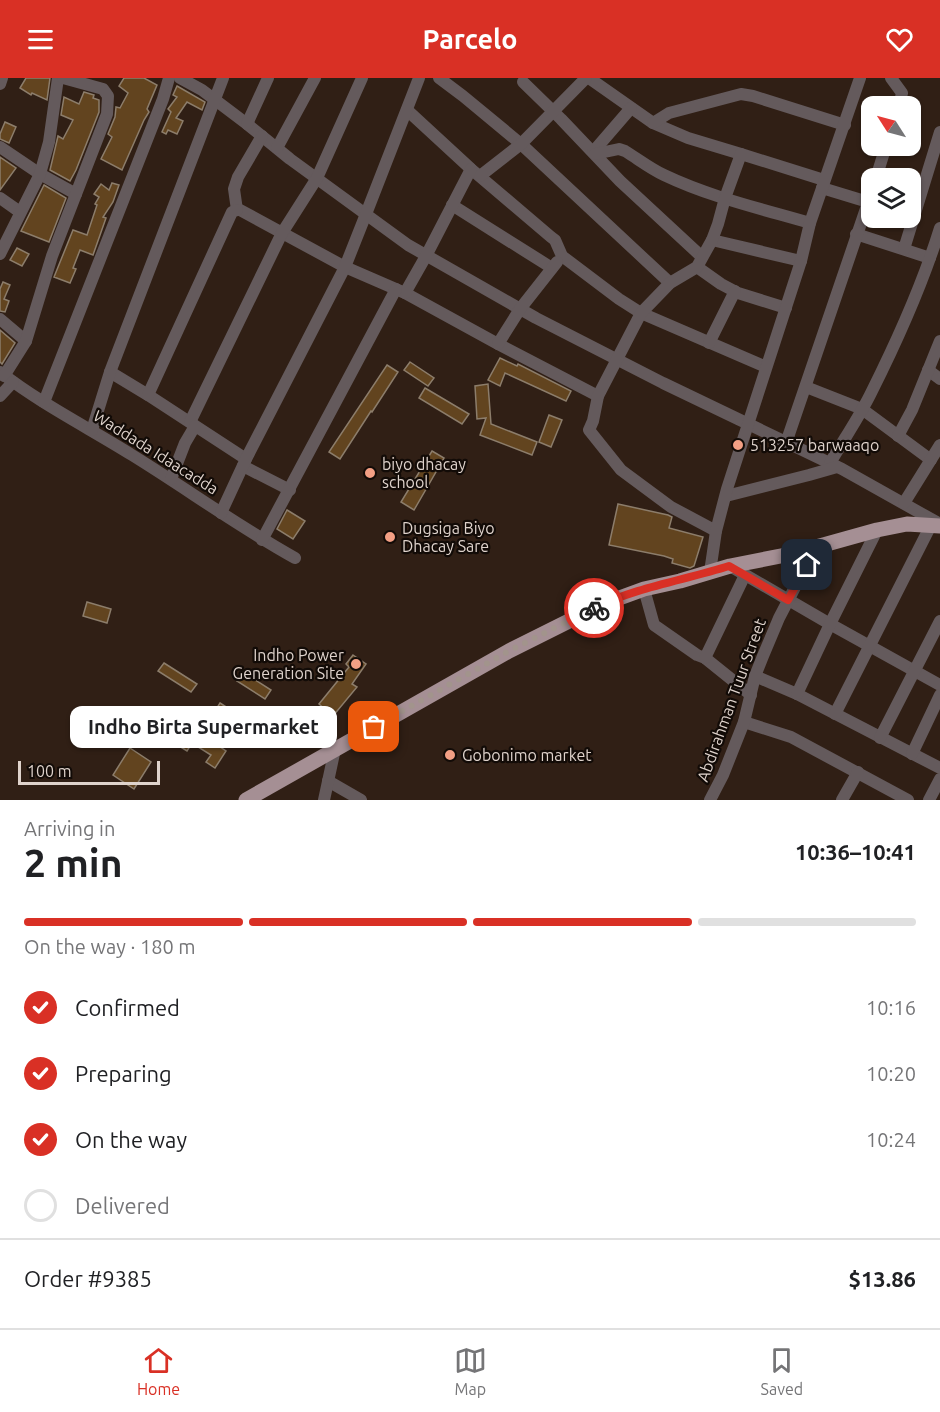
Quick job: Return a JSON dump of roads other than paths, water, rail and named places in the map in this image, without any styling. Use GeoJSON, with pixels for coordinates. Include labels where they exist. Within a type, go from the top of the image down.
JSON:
{"type":"FeatureCollection","features":[{"type":"Feature","properties":{"kind":"main road"},"geometry":{"type":"LineString","coordinates":[[246,800],[509,651],[603,604],[644,589],[729,566],[790,554],[877,530],[907,524],[937,525]]}},
{"type":"Feature","properties":{"kind":"street"},"geometry":{"type":"LineString","coordinates":[[0,84],[2,78]]}},
{"type":"Feature","properties":{"kind":"street"},"geometry":{"type":"LineString","coordinates":[[0,254],[40,174],[49,142],[58,78]]}},
{"type":"Feature","properties":{"kind":"street"},"geometry":{"type":"LineString","coordinates":[[0,396],[6,377],[26,341],[52,256],[107,114],[108,96],[104,89],[63,78]]}},
{"type":"Feature","properties":{"kind":"street"},"geometry":{"type":"LineString","coordinates":[[44,402],[169,78]]}},
{"type":"Feature","properties":{"kind":"street"},"geometry":{"type":"LineString","coordinates":[[180,78],[202,90],[317,178],[426,256],[616,360],[833,465],[904,503],[937,525],[869,646],[836,714]]}},
{"type":"Feature","properties":{"kind":"street"},"geometry":{"type":"LineString","coordinates":[[92,430],[110,372],[223,78]]}},
{"type":"Feature","properties":{"kind":"street"},"geometry":{"type":"LineString","coordinates":[[247,124],[268,78]]}},
{"type":"Feature","properties":{"kind":"street"},"geometry":{"type":"LineString","coordinates":[[277,148],[315,78]]}},
{"type":"Feature","properties":{"kind":"street"},"geometry":{"type":"LineString","coordinates":[[171,479],[192,424],[282,233],[317,178],[362,78]]}},
{"type":"Feature","properties":{"kind":"street"},"geometry":{"type":"LineString","coordinates":[[221,513],[345,267],[419,78]]}},
{"type":"Feature","properties":{"kind":"street"},"geometry":{"type":"LineString","coordinates":[[262,540],[400,291],[426,256],[452,205],[475,173],[520,144],[587,78],[653,123],[688,138],[741,154],[823,184],[861,195]]}},
{"type":"Feature","properties":{"kind":"street"},"geometry":{"type":"LineString","coordinates":[[710,572],[716,531],[748,423],[801,261],[810,223],[860,78]]}},
{"type":"Feature","properties":{"kind":"street"},"geometry":{"type":"LineString","coordinates":[[891,78],[902,93],[901,96]]}},
{"type":"Feature","properties":{"kind":"street"},"geometry":{"type":"LineString","coordinates":[[444,79],[520,144],[670,283]]}},
{"type":"Feature","properties":{"kind":"street"},"geometry":{"type":"LineString","coordinates":[[523,82],[721,284],[786,308]]}},
{"type":"Feature","properties":{"kind":"street"},"geometry":{"type":"LineString","coordinates":[[653,123],[669,113],[741,94],[845,125]]}},
{"type":"Feature","properties":{"kind":"street"},"geometry":{"type":"LineString","coordinates":[[594,153],[631,108]]}},
{"type":"Feature","properties":{"kind":"street"},"geometry":{"type":"LineString","coordinates":[[407,110],[475,173],[555,240],[562,256],[619,299],[641,313],[766,368]]}},
{"type":"Feature","properties":{"kind":"street"},"geometry":{"type":"LineString","coordinates":[[904,249],[940,132]]}},
{"type":"Feature","properties":{"kind":"street"},"geometry":{"type":"LineString","coordinates":[[237,210],[234,189],[238,177],[262,136]]}},
{"type":"Feature","properties":{"kind":"street"},"geometry":{"type":"LineString","coordinates":[[0,147],[40,174],[76,194]]}},
{"type":"Feature","properties":{"kind":"street"},"geometry":{"type":"LineString","coordinates":[[594,153],[620,149],[663,175],[725,198],[810,223]]}},
{"type":"Feature","properties":{"kind":"street"},"geometry":{"type":"LineString","coordinates":[[716,531],[671,507],[621,470],[589,430],[598,396],[641,313],[670,283],[700,262],[712,240],[741,154]]}},
{"type":"Feature","properties":{"kind":"street"},"geometry":{"type":"LineString","coordinates":[[0,198],[20,212]]}},
{"type":"Feature","properties":{"kind":"street"},"geometry":{"type":"LineString","coordinates":[[452,205],[552,268]]}},
{"type":"Feature","properties":{"kind":"street"},"geometry":{"type":"LineString","coordinates":[[148,395],[232,212],[240,210],[345,267],[400,291],[598,396]]}},
{"type":"Feature","properties":{"kind":"street"},"geometry":{"type":"LineString","coordinates":[[786,442],[861,221]]}},
{"type":"Feature","properties":{"kind":"street"},"geometry":{"type":"LineString","coordinates":[[726,496],[833,465],[872,392],[918,291],[940,228]]}},
{"type":"Feature","properties":{"kind":"street"},"geometry":{"type":"LineString","coordinates":[[856,234],[930,258]]}},
{"type":"Feature","properties":{"kind":"street"},"geometry":{"type":"LineString","coordinates":[[712,240],[801,261]]}},
{"type":"Feature","properties":{"kind":"street"},"geometry":{"type":"LineString","coordinates":[[498,344],[520,309],[562,256]]}},
{"type":"Feature","properties":{"kind":"street"},"geometry":{"type":"LineString","coordinates":[[709,343],[735,291]]}},
{"type":"Feature","properties":{"kind":"street"},"geometry":{"type":"LineString","coordinates":[[0,319],[26,341]]}},
{"type":"Feature","properties":{"kind":"street"},"geometry":{"type":"LineString","coordinates":[[898,436],[912,410],[940,341]]}},
{"type":"Feature","properties":{"kind":"street"},"geometry":{"type":"LineString","coordinates":[[928,370],[940,379]]}},
{"type":"Feature","properties":{"kind":"street"},"geometry":{"type":"LineString","coordinates":[[110,372],[192,424],[245,463],[290,490]]}},
{"type":"Feature","properties":{"kind":"street","name":"Waddada Idaacadda"},"geometry":{"type":"LineString","coordinates":[[6,377],[171,479],[262,540],[295,558]]}},
{"type":"Feature","properties":{"kind":"street"},"geometry":{"type":"LineString","coordinates":[[806,387],[862,409],[931,460]]}},
{"type":"Feature","properties":{"kind":"street"},"geometry":{"type":"LineString","coordinates":[[904,503],[940,445]]}},
{"type":"Feature","properties":{"kind":"street"},"geometry":{"type":"LineString","coordinates":[[797,694],[877,530]]}},
{"type":"Feature","properties":{"kind":"street","name":"Abdirahman Tuur Street"},"geometry":{"type":"LineString","coordinates":[[710,800],[723,775],[744,722],[755,676],[779,618],[816,547]]}},
{"type":"Feature","properties":{"kind":"street"},"geometry":{"type":"LineString","coordinates":[[729,566],[940,685]]}},
{"type":"Feature","properties":{"kind":"street"},"geometry":{"type":"LineString","coordinates":[[705,658],[745,575]]}},
{"type":"Feature","properties":{"kind":"street"},"geometry":{"type":"LineString","coordinates":[[644,589],[654,625],[697,655],[705,658],[751,695]]}},
{"type":"Feature","properties":{"kind":"street"},"geometry":{"type":"LineString","coordinates":[[880,738],[940,621]]}},
{"type":"Feature","properties":{"kind":"street"},"geometry":{"type":"LineString","coordinates":[[755,676],[797,694],[940,768]]}},
{"type":"Feature","properties":{"kind":"street"},"geometry":{"type":"LineString","coordinates":[[912,754],[940,695]]}},
{"type":"Feature","properties":{"kind":"street"},"geometry":{"type":"LineString","coordinates":[[744,722],[791,737],[908,800]]}},
{"type":"Feature","properties":{"kind":"street"},"geometry":{"type":"LineString","coordinates":[[324,800],[335,749]]}},
{"type":"Feature","properties":{"kind":"street"},"geometry":{"type":"LineString","coordinates":[[842,800],[858,772]]}},
{"type":"Feature","properties":{"kind":"street"},"geometry":{"type":"LineString","coordinates":[[929,800],[940,779]]}},
{"type":"Feature","properties":{"kind":"street"},"geometry":{"type":"LineString","coordinates":[[328,781],[362,800]]}},
{"type":"Feature","properties":{"kind":"place","name":"513257 barwaaqo"},"geometry":{"type":"Point","coordinates":[738,445]}},
{"type":"Feature","properties":{"kind":"place","name":"biyo dhacay school"},"geometry":{"type":"Point","coordinates":[370,473]}},
{"type":"Feature","properties":{"kind":"place","name":"Dugsiga Biyo Dhacay Sare"},"geometry":{"type":"Point","coordinates":[390,537]}},
{"type":"Feature","properties":{"kind":"place","name":"Indho Power Generation Site"},"geometry":{"type":"Point","coordinates":[356,664]}},
{"type":"Feature","properties":{"kind":"place","name":"Indho Birta Supermarket"},"geometry":{"type":"Point","coordinates":[374,727]}},
{"type":"Feature","properties":{"kind":"place","name":"Gobonimo market"},"geometry":{"type":"Point","coordinates":[450,755]}}]}
